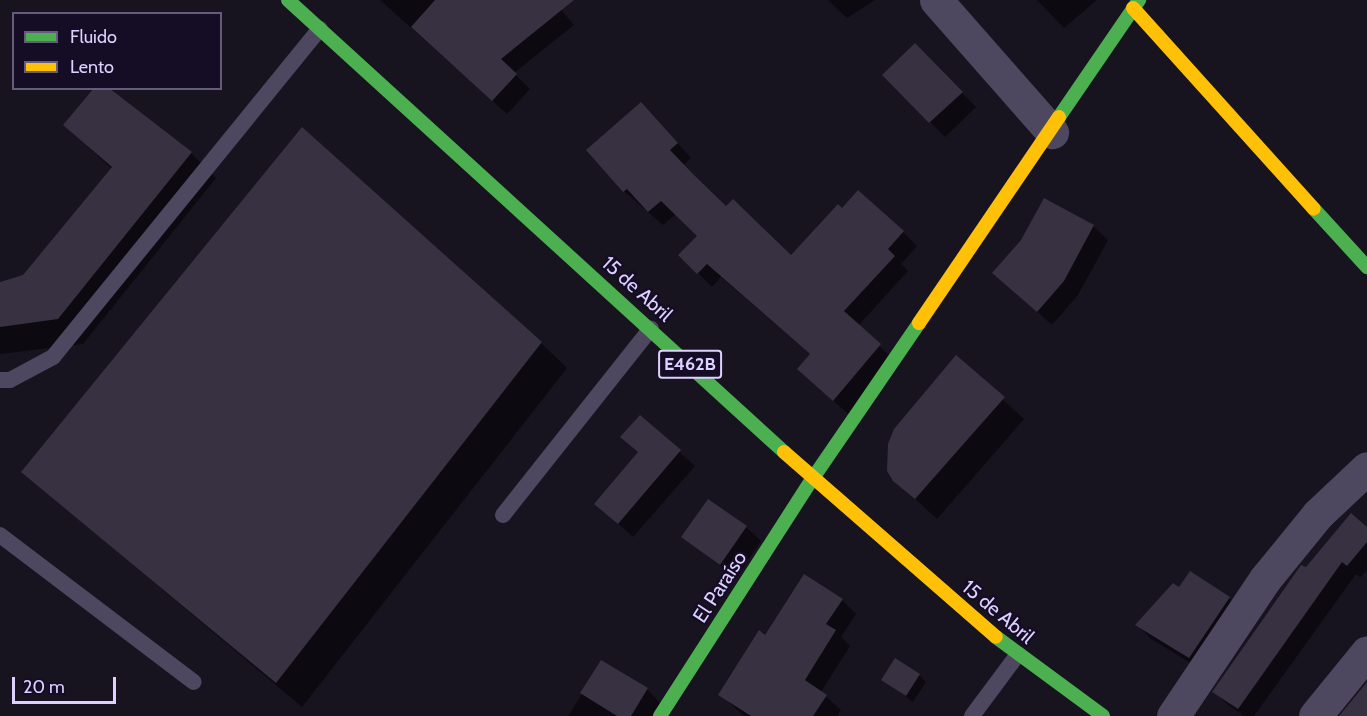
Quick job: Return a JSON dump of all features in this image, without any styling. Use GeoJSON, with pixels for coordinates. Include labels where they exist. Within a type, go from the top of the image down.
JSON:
{"type":"FeatureCollection","features":[{"type":"Feature","properties":{"kind":"street","name":"15 de Abril"},"geometry":{"type":"LineString","coordinates":[[288,0],[651,328],[813,478],[1018,654],[1103,716]]}},
{"type":"Feature","properties":{"kind":"street"},"geometry":{"type":"LineString","coordinates":[[936,0],[1052,132]]}},
{"type":"Feature","properties":{"kind":"street"},"geometry":{"type":"LineString","coordinates":[[1136,4],[1367,267]]}},
{"type":"Feature","properties":{"kind":"street","name":"El Paraíso"},"geometry":{"type":"LineString","coordinates":[[660,716],[813,478],[1052,132],[1136,4]]}},
{"type":"Feature","properties":{"kind":"street"},"geometry":{"type":"LineString","coordinates":[[1173,716],[1265,579],[1318,514],[1367,468]]}},
{"type":"Feature","properties":{"kind":"street"},"geometry":{"type":"LineString","coordinates":[[1315,716],[1367,652]]}},
{"type":"Feature","properties":{"kind":"lane"},"geometry":{"type":"LineString","coordinates":[[3,384],[53,357],[320,29]]}},
{"type":"Feature","properties":{"kind":"lane"},"geometry":{"type":"LineString","coordinates":[[503,515],[651,328]]}},
{"type":"Feature","properties":{"kind":"lane"},"geometry":{"type":"LineString","coordinates":[[0,535],[194,682]]}},
{"type":"Feature","properties":{"kind":"lane"},"geometry":{"type":"LineString","coordinates":[[972,716],[1018,654]]}},
{"type":"Feature","properties":{"kind":"building"},"geometry":{"type":"Polygon","coordinates":[[[435,0],[574,0],[501,59],[517,74],[492,101],[411,27],[435,0]]]}},
{"type":"Feature","properties":{"kind":"building"},"geometry":{"type":"Polygon","coordinates":[[[915,43],[963,92],[929,123],[882,75],[915,43]]]}},
{"type":"Feature","properties":{"kind":"building"},"geometry":{"type":"Polygon","coordinates":[[[92,90],[112,90],[192,152],[58,319],[0,327],[0,282],[23,275],[112,167],[63,125],[92,90]]]}},
{"type":"Feature","properties":{"kind":"building"},"geometry":{"type":"Polygon","coordinates":[[[641,102],[678,143],[670,150],[693,174],[726,206],[733,199],[791,255],[838,204],[842,208],[858,190],[904,231],[888,249],[895,256],[844,311],[881,344],[833,401],[797,369],[810,354],[707,264],[697,274],[678,255],[697,236],[661,201],[648,212],[627,189],[623,192],[586,150],[641,102]]]}},
{"type":"Feature","properties":{"kind":"building"},"geometry":{"type":"Polygon","coordinates":[[[302,127],[542,342],[276,683],[21,472],[302,127]]]}},
{"type":"Feature","properties":{"kind":"building"},"geometry":{"type":"Polygon","coordinates":[[[1044,198],[1094,225],[1064,281],[1037,312],[992,273],[1021,240],[1044,198]]]}},
{"type":"Feature","properties":{"kind":"building"},"geometry":{"type":"Polygon","coordinates":[[[956,355],[1005,397],[915,499],[893,481],[887,471],[888,444],[894,429],[956,355]]]}},
{"type":"Feature","properties":{"kind":"building"},"geometry":{"type":"Polygon","coordinates":[[[640,415],[681,450],[618,524],[594,504],[638,452],[620,437],[640,415]]]}},
{"type":"Feature","properties":{"kind":"building"},"geometry":{"type":"Polygon","coordinates":[[[708,499],[747,526],[720,565],[681,537],[708,499]]]}},
{"type":"Feature","properties":{"kind":"building"},"geometry":{"type":"Polygon","coordinates":[[[1351,513],[1367,527],[1367,542],[1347,566],[1342,562],[1238,709],[1212,692],[1301,565],[1306,567],[1351,513]]]}},
{"type":"Feature","properties":{"kind":"building"},"geometry":{"type":"Polygon","coordinates":[[[1190,571],[1230,597],[1189,658],[1135,625],[1173,583],[1179,587],[1190,571]]]}},
{"type":"Feature","properties":{"kind":"building"},"geometry":{"type":"Polygon","coordinates":[[[804,574],[843,599],[826,624],[836,630],[805,680],[827,695],[813,716],[751,716],[718,695],[759,630],[765,635],[804,574]]]}},
{"type":"Feature","properties":{"kind":"building"},"geometry":{"type":"Polygon","coordinates":[[[895,658],[920,674],[906,696],[881,680],[895,658]]]}},
{"type":"Feature","properties":{"kind":"building"},"geometry":{"type":"Polygon","coordinates":[[[601,660],[648,688],[631,716],[617,716],[580,693],[601,660]]]}},
{"type":"Feature","properties":{"kind":"building"},"geometry":{"type":"Polygon","coordinates":[[[1367,682],[1367,716],[1339,716],[1367,682]]]}},
{"type":"Feature","properties":{"kind":"traffic: fast"},"geometry":{"type":"LineString","coordinates":[[288,0],[784,452]]}},
{"type":"Feature","properties":{"kind":"traffic: fast"},"geometry":{"type":"LineString","coordinates":[[1059,117],[1139,0]]}},
{"type":"Feature","properties":{"kind":"traffic: fast"},"geometry":{"type":"LineString","coordinates":[[1314,209],[1367,267]]}},
{"type":"Feature","properties":{"kind":"traffic: fast"},"geometry":{"type":"LineString","coordinates":[[660,716],[813,478],[919,323]]}},
{"type":"Feature","properties":{"kind":"traffic: fast"},"geometry":{"type":"LineString","coordinates":[[996,637],[1103,716]]}},
{"type":"Feature","properties":{"kind":"traffic: slow"},"geometry":{"type":"LineString","coordinates":[[1133,8],[1314,209]]}},
{"type":"Feature","properties":{"kind":"traffic: slow"},"geometry":{"type":"LineString","coordinates":[[919,323],[1059,117]]}},
{"type":"Feature","properties":{"kind":"traffic: slow"},"geometry":{"type":"LineString","coordinates":[[784,452],[996,637]]}}]}
